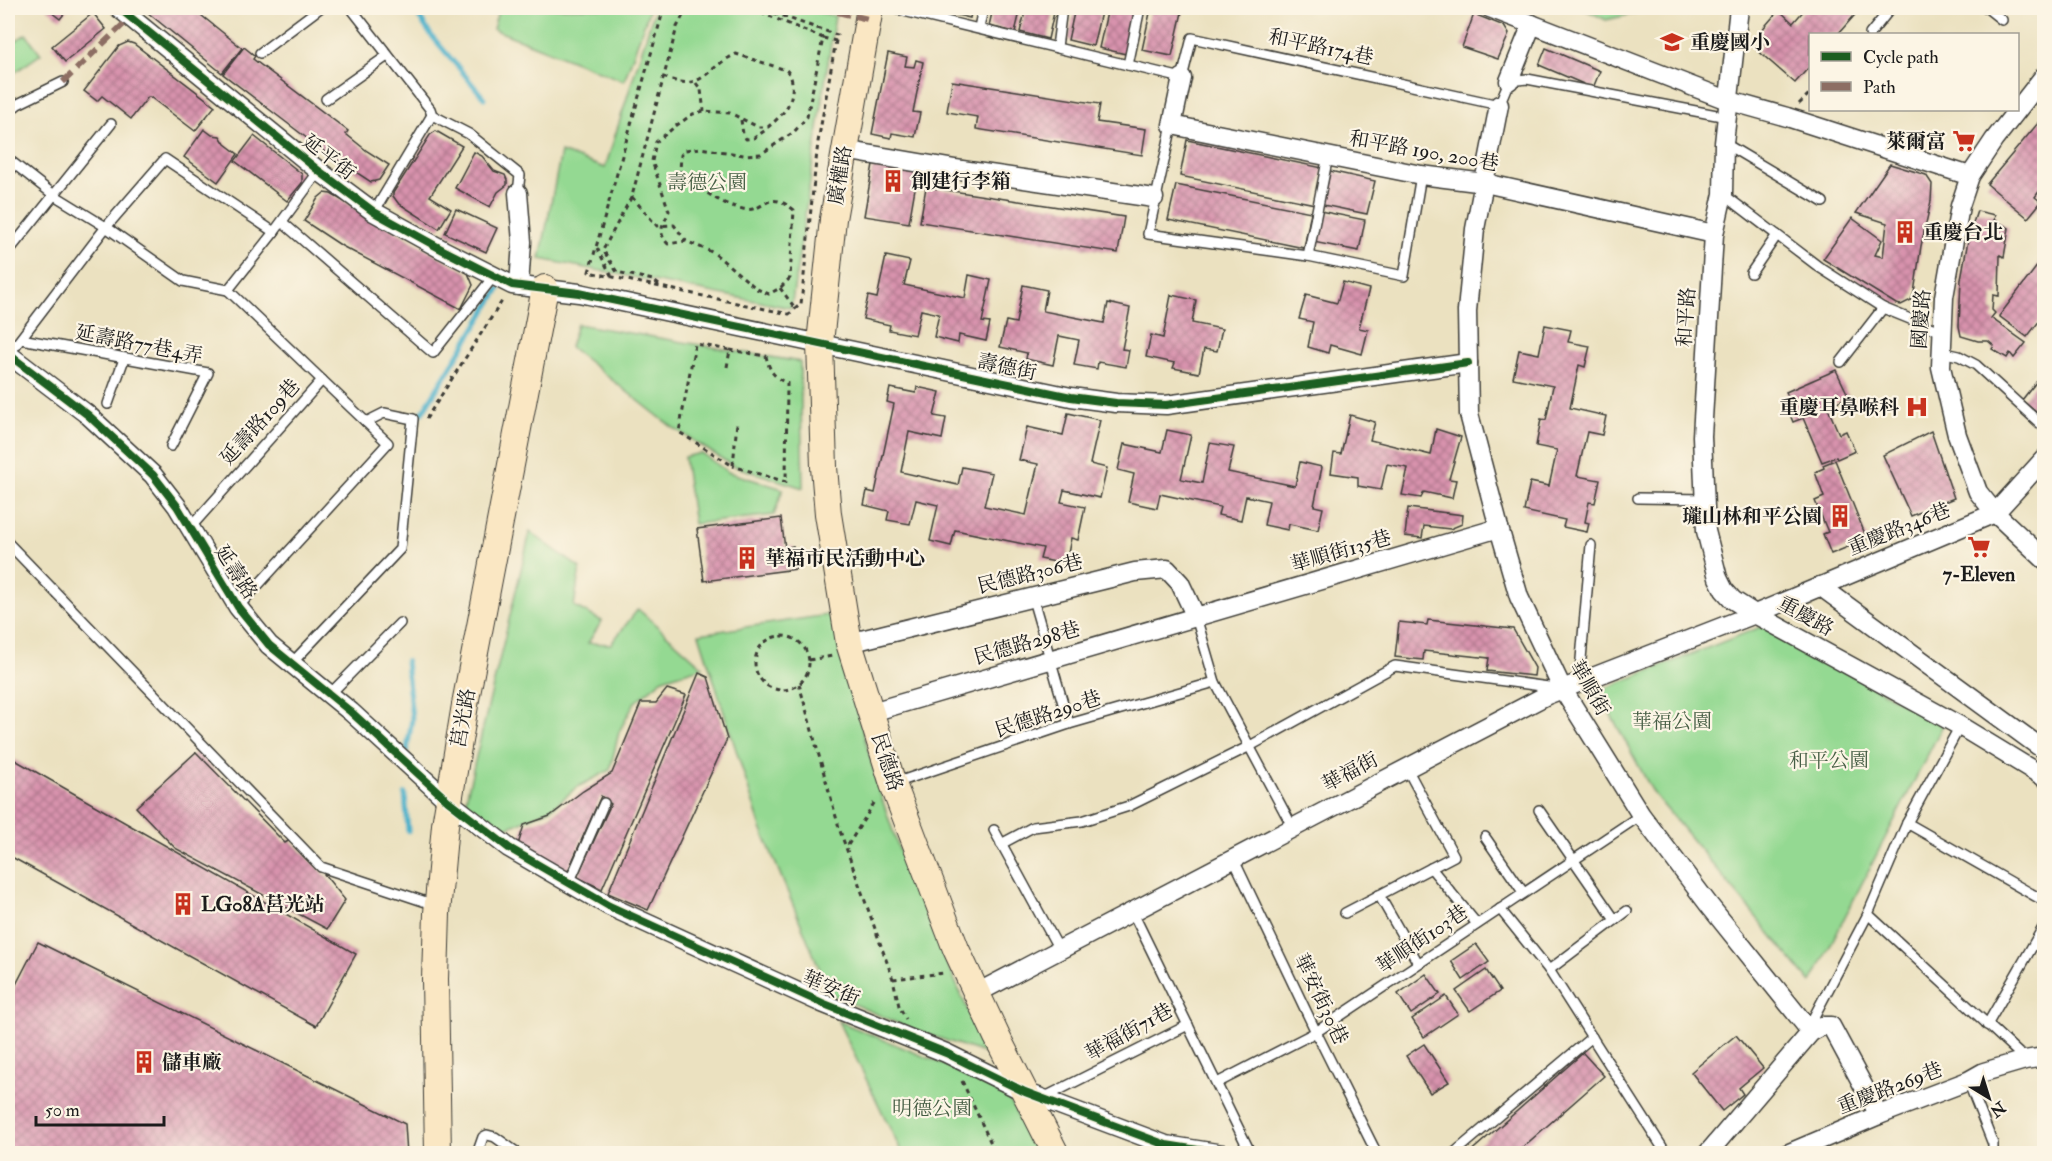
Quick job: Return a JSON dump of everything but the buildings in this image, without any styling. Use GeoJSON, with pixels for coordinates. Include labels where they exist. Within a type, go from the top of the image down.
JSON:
{"type":"FeatureCollection","features":[{"type":"Feature","properties":{"kind":"street","name":"延平街"},"geometry":{"type":"LineString","coordinates":[[120,8],[320,171],[374,212],[494,276],[515,285],[545,288]]}},
{"type":"Feature","properties":{"kind":"street","name":"廣權路"},"geometry":{"type":"LineString","coordinates":[[820,343],[833,219],[870,8]]}},
{"type":"Feature","properties":{"kind":"street"},"geometry":{"type":"LineString","coordinates":[[1490,8],[1728,109],[1786,117],[1970,176]]}},
{"type":"Feature","properties":{"kind":"street","name":"和平路"},"geometry":{"type":"LineString","coordinates":[[1739,8],[1724,143],[1723,194],[1714,234],[1702,436],[1706,531],[1718,578],[1724,590],[1733,600],[1755,614]]}},
{"type":"Feature","properties":{"kind":"street"},"geometry":{"type":"LineString","coordinates":[[1509,81],[1532,24]]}},
{"type":"Feature","properties":{"kind":"street","name":"國慶路"},"geometry":{"type":"LineString","coordinates":[[2019,108],[2044,76]]}},
{"type":"Feature","properties":{"kind":"street"},"geometry":{"type":"LineString","coordinates":[[1172,125],[1182,78]]}},
{"type":"Feature","properties":{"kind":"street","name":"華順街"},"geometry":{"type":"LineString","coordinates":[[1499,105],[1475,229],[1467,311],[1468,414],[1519,597],[1562,688],[1641,815],[1709,905],[1809,1030]]}},
{"type":"Feature","properties":{"kind":"street","name":"國慶路"},"geometry":{"type":"LineString","coordinates":[[2017,111],[1970,176],[1960,206],[1944,297],[1941,367],[1957,435],[1978,492],[1995,513],[2044,559]]}},
{"type":"Feature","properties":{"kind":"street","name":"和平路 190, 200巷"},"geometry":{"type":"LineString","coordinates":[[1172,125],[1421,175],[1485,183],[1714,234]]}},
{"type":"Feature","properties":{"kind":"street"},"geometry":{"type":"LineString","coordinates":[[844,150],[1154,198]]}},
{"type":"Feature","properties":{"kind":"street"},"geometry":{"type":"LineString","coordinates":[[515,285],[522,242],[518,194]]}},
{"type":"Feature","properties":{"kind":"street","name":"壽德街"},"geometry":{"type":"LineString","coordinates":[[545,288],[820,343],[1071,398],[1116,403],[1156,405],[1178,403],[1468,363]]}},
{"type":"Feature","properties":{"kind":"street","name":"莒光路"},"geometry":{"type":"LineString","coordinates":[[438,1154],[435,979],[437,906],[448,801],[545,288]]}},
{"type":"Feature","properties":{"kind":"street","name":"民德路"},"geometry":{"type":"LineString","coordinates":[[820,343],[824,467],[846,649],[872,712],[886,788],[977,993],[1034,1095],[1056,1154]]}},
{"type":"Feature","properties":{"kind":"street","name":"延壽路"},"geometry":{"type":"LineString","coordinates":[[8,354],[88,415],[153,475],[177,506],[238,607],[269,645],[329,694],[448,801]]}},
{"type":"Feature","properties":{"kind":"street"},"geometry":{"type":"LineString","coordinates":[[1995,513],[2044,459]]}},
{"type":"Feature","properties":{"kind":"street","name":"重慶路346巷"},"geometry":{"type":"LineString","coordinates":[[1820,586],[1995,513]]}},
{"type":"Feature","properties":{"kind":"street","name":"華順街135巷"},"geometry":{"type":"LineString","coordinates":[[1196,617],[1499,528]]}},
{"type":"Feature","properties":{"kind":"street","name":"民德路306巷"},"geometry":{"type":"LineString","coordinates":[[846,649],[1032,596],[1135,572],[1167,569],[1180,583],[1196,617]]}},
{"type":"Feature","properties":{"kind":"street","name":"重慶路"},"geometry":{"type":"LineString","coordinates":[[1755,614],[1820,586],[2044,750]]}},
{"type":"Feature","properties":{"kind":"street","name":"重慶路"},"geometry":{"type":"LineString","coordinates":[[1755,614],[1960,726],[2044,777]]}},
{"type":"Feature","properties":{"kind":"street","name":"華福街"},"geometry":{"type":"LineString","coordinates":[[977,993],[1234,860],[1406,767],[1562,688],[1755,614]]}},
{"type":"Feature","properties":{"kind":"street","name":"民德路298巷"},"geometry":{"type":"LineString","coordinates":[[872,712],[1196,617]]}},
{"type":"Feature","properties":{"kind":"street","name":"華安街"},"geometry":{"type":"LineString","coordinates":[[448,801],[509,848],[620,911],[822,1003],[946,1053],[1034,1095],[1166,1145],[1223,1154]]}},
{"type":"Feature","properties":{"kind":"street"},"geometry":{"type":"LineString","coordinates":[[1707,1154],[1809,1030],[1822,1026],[1831,1026],[1879,1115]]}},
{"type":"Feature","properties":{"kind":"street","name":"重慶路269巷"},"geometry":{"type":"LineString","coordinates":[[1787,1154],[1968,1081],[1984,1072],[2044,1057]]}},
{"type":"Feature","properties":{"kind":"lane"},"geometry":{"type":"LineString","coordinates":[[260,52],[320,8]]}},
{"type":"Feature","properties":{"kind":"lane"},"geometry":{"type":"LineString","coordinates":[[351,8],[430,109],[432,116],[374,212]]}},
{"type":"Feature","properties":{"kind":"lane"},"geometry":{"type":"LineString","coordinates":[[891,8],[1182,78]]}},
{"type":"Feature","properties":{"kind":"lane"},"geometry":{"type":"LineString","coordinates":[[979,28],[983,8]]}},
{"type":"Feature","properties":{"kind":"lane"},"geometry":{"type":"LineString","coordinates":[[1057,47],[1062,8]]}},
{"type":"Feature","properties":{"kind":"lane"},"geometry":{"type":"LineString","coordinates":[[1128,65],[1140,8]]}},
{"type":"Feature","properties":{"kind":"lane"},"geometry":{"type":"LineString","coordinates":[[1871,33],[1891,8]]}},
{"type":"Feature","properties":{"kind":"lane"},"geometry":{"type":"LineString","coordinates":[[1987,8],[2002,20]]}},
{"type":"Feature","properties":{"kind":"lane","name":"和平路174巷"},"geometry":{"type":"LineString","coordinates":[[1182,78],[1192,38],[1499,105]]}},
{"type":"Feature","properties":{"kind":"lane"},"geometry":{"type":"LineString","coordinates":[[327,99],[387,56]]}},
{"type":"Feature","properties":{"kind":"lane"},"geometry":{"type":"LineString","coordinates":[[1499,105],[1509,81],[1527,79],[1728,109]]}},
{"type":"Feature","properties":{"kind":"lane"},"geometry":{"type":"LineString","coordinates":[[8,112],[18,104],[63,82]]}},
{"type":"Feature","properties":{"kind":"lane"},"geometry":{"type":"LineString","coordinates":[[432,116],[469,134],[520,175],[518,194]]}},
{"type":"Feature","properties":{"kind":"lane"},"geometry":{"type":"LineString","coordinates":[[8,252],[111,124]]}},
{"type":"Feature","properties":{"kind":"lane"},"geometry":{"type":"LineString","coordinates":[[1172,125],[1154,198],[1148,234],[1308,256],[1404,276],[1421,175]]}},
{"type":"Feature","properties":{"kind":"lane"},"geometry":{"type":"LineString","coordinates":[[1724,143],[1823,202]]}},
{"type":"Feature","properties":{"kind":"lane"},"geometry":{"type":"LineString","coordinates":[[1308,256],[1328,156]]}},
{"type":"Feature","properties":{"kind":"lane"},"geometry":{"type":"LineString","coordinates":[[8,159],[54,195],[106,226],[183,281],[228,290],[322,380]]}},
{"type":"Feature","properties":{"kind":"lane"},"geometry":{"type":"LineString","coordinates":[[8,354],[106,226],[165,159],[274,232]]}},
{"type":"Feature","properties":{"kind":"lane"},"geometry":{"type":"LineString","coordinates":[[228,290],[320,171]]}},
{"type":"Feature","properties":{"kind":"lane"},"geometry":{"type":"LineString","coordinates":[[1723,194],[1819,267],[1883,308],[1942,332]]}},
{"type":"Feature","properties":{"kind":"lane"},"geometry":{"type":"LineString","coordinates":[[282,222],[433,352],[494,276]]}},
{"type":"Feature","properties":{"kind":"lane"},"geometry":{"type":"LineString","coordinates":[[1751,273],[1777,235]]}},
{"type":"Feature","properties":{"kind":"lane"},"geometry":{"type":"LineString","coordinates":[[1841,362],[1883,308]]}},
{"type":"Feature","properties":{"kind":"lane","name":"延壽路77巷4弄"},"geometry":{"type":"LineString","coordinates":[[21,339],[208,373],[171,446]]}},
{"type":"Feature","properties":{"kind":"lane"},"geometry":{"type":"LineString","coordinates":[[1941,352],[1959,356],[1976,365],[2044,427]]}},
{"type":"Feature","properties":{"kind":"lane"},"geometry":{"type":"LineString","coordinates":[[108,404],[124,359]]}},
{"type":"Feature","properties":{"kind":"lane","name":"延壽路109巷"},"geometry":{"type":"LineString","coordinates":[[189,529],[322,380],[388,444],[238,607]]}},
{"type":"Feature","properties":{"kind":"lane"},"geometry":{"type":"LineString","coordinates":[[291,664],[400,549],[413,419],[384,413],[366,422]]}},
{"type":"Feature","properties":{"kind":"lane"},"geometry":{"type":"LineString","coordinates":[[1638,498],[1705,498]]}},
{"type":"Feature","properties":{"kind":"lane"},"geometry":{"type":"LineString","coordinates":[[8,543],[321,867],[437,906]]}},
{"type":"Feature","properties":{"kind":"lane"},"geometry":{"type":"LineString","coordinates":[[1579,682],[1591,545]]}},
{"type":"Feature","properties":{"kind":"lane"},"geometry":{"type":"LineString","coordinates":[[1032,596],[1069,724]]}},
{"type":"Feature","properties":{"kind":"lane"},"geometry":{"type":"LineString","coordinates":[[1196,617],[1215,682],[1293,828]]}},
{"type":"Feature","properties":{"kind":"lane"},"geometry":{"type":"LineString","coordinates":[[329,694],[400,623]]}},
{"type":"Feature","properties":{"kind":"lane"},"geometry":{"type":"LineString","coordinates":[[1001,844],[1034,827],[1082,820],[1129,806],[1250,746],[1395,666],[1562,688]]}},
{"type":"Feature","properties":{"kind":"lane","name":"民德路290巷"},"geometry":{"type":"LineString","coordinates":[[886,788],[1069,724],[1215,682]]}},
{"type":"Feature","properties":{"kind":"lane"},"geometry":{"type":"LineString","coordinates":[[1809,1030],[1868,914],[1907,823],[1960,726]]}},
{"type":"Feature","properties":{"kind":"lane"},"geometry":{"type":"LineString","coordinates":[[1345,913],[1454,856],[1406,767]]}},
{"type":"Feature","properties":{"kind":"lane"},"geometry":{"type":"LineString","coordinates":[[568,883],[604,804]]}},
{"type":"Feature","properties":{"kind":"lane"},"geometry":{"type":"LineString","coordinates":[[1539,810],[1615,920]]}},
{"type":"Feature","properties":{"kind":"lane","name":"華順街103巷"},"geometry":{"type":"LineString","coordinates":[[1216,1083],[1316,1032],[1641,815]]}},
{"type":"Feature","properties":{"kind":"lane"},"geometry":{"type":"LineString","coordinates":[[1907,823],[2044,902]]}},
{"type":"Feature","properties":{"kind":"lane"},"geometry":{"type":"LineString","coordinates":[[994,830],[1060,951]]}},
{"type":"Feature","properties":{"kind":"lane"},"geometry":{"type":"LineString","coordinates":[[1485,837],[1523,892]]}},
{"type":"Feature","properties":{"kind":"lane","name":"華安街30巷"},"geometry":{"type":"LineString","coordinates":[[1234,860],[1377,1154]]}},
{"type":"Feature","properties":{"kind":"lane"},"geometry":{"type":"LineString","coordinates":[[1431,868],[1477,924]]}},
{"type":"Feature","properties":{"kind":"lane"},"geometry":{"type":"LineString","coordinates":[[1380,895],[1418,963]]}},
{"type":"Feature","properties":{"kind":"lane"},"geometry":{"type":"LineString","coordinates":[[1500,909],[1549,970],[1664,1150],[1672,1154]]}},
{"type":"Feature","properties":{"kind":"lane","name":"華福街71巷"},"geometry":{"type":"LineString","coordinates":[[1034,1095],[1188,1025],[1132,911]]}},
{"type":"Feature","properties":{"kind":"lane"},"geometry":{"type":"LineString","coordinates":[[1549,970],[1627,911]]}},
{"type":"Feature","properties":{"kind":"lane"},"geometry":{"type":"LineString","coordinates":[[1868,914],[2025,1060]]}},
{"type":"Feature","properties":{"kind":"lane"},"geometry":{"type":"LineString","coordinates":[[1987,1025],[2044,926]]}},
{"type":"Feature","properties":{"kind":"lane"},"geometry":{"type":"LineString","coordinates":[[1188,1025],[1251,1154]]}},
{"type":"Feature","properties":{"kind":"lane"},"geometry":{"type":"LineString","coordinates":[[1453,1154],[1592,1037]]}},
{"type":"Feature","properties":{"kind":"lane"},"geometry":{"type":"LineString","coordinates":[[1968,1081],[1994,1144],[1993,1154]]}},
{"type":"Feature","properties":{"kind":"lane"},"geometry":{"type":"LineString","coordinates":[[477,1154],[483,1137],[487,1135],[495,1137],[519,1154]]}},
{"type":"Feature","properties":{"kind":"path"},"geometry":{"type":"LineString","coordinates":[[664,8],[589,272],[789,314],[801,304],[818,142],[837,35],[759,8]]}},
{"type":"Feature","properties":{"kind":"path"},"geometry":{"type":"LineString","coordinates":[[661,287],[653,280],[617,272],[603,250],[632,196],[677,27],[686,10],[690,8]]}},
{"type":"Feature","properties":{"kind":"path"},"geometry":{"type":"LineString","coordinates":[[750,8],[823,38],[836,41]]}},
{"type":"Feature","properties":{"kind":"path"},"geometry":{"type":"LineString","coordinates":[[768,127],[758,127],[730,114],[704,111],[693,114],[656,142],[652,149],[652,161],[669,211],[660,232],[668,243],[686,241],[714,253],[757,289],[769,294],[780,288],[790,278],[794,210],[784,202],[774,199],[745,209],[721,202],[680,171],[679,162],[681,155],[690,148],[732,155],[761,154],[794,132],[807,117],[823,38]]}},
{"type":"Feature","properties":{"kind":"path"},"geometry":{"type":"LineString","coordinates":[[663,76],[680,83],[696,83],[722,61],[736,54],[786,70],[791,74],[793,83],[787,108],[768,127],[754,138],[746,138],[743,134],[741,120]]}},
{"type":"Feature","properties":{"kind":"path"},"geometry":{"type":"LineString","coordinates":[[696,83],[701,90],[704,111]]}},
{"type":"Feature","properties":{"kind":"path"},"geometry":{"type":"LineString","coordinates":[[632,196],[657,226],[674,225],[686,241]]}},
{"type":"Feature","properties":{"kind":"path"},"geometry":{"type":"LineString","coordinates":[[596,246],[612,277]]}},
{"type":"Feature","properties":{"kind":"path"},"geometry":{"type":"LineString","coordinates":[[413,419],[425,420],[515,285]]}},
{"type":"Feature","properties":{"kind":"path"},"geometry":{"type":"LineString","coordinates":[[780,288],[796,308]]}},
{"type":"Feature","properties":{"kind":"path"},"geometry":{"type":"LineString","coordinates":[[695,344],[730,350],[766,356],[768,366],[776,379],[787,383],[786,482],[733,466],[679,432],[695,344]]}},
{"type":"Feature","properties":{"kind":"path"},"geometry":{"type":"LineString","coordinates":[[727,367],[730,350]]}},
{"type":"Feature","properties":{"kind":"path"},"geometry":{"type":"LineString","coordinates":[[733,466],[737,422]]}},
{"type":"Feature","properties":{"kind":"path"},"geometry":{"type":"LineString","coordinates":[[786,636],[801,644],[809,660],[808,669],[799,684],[782,690],[766,684],[759,678],[755,661],[757,652],[769,639],[786,636]]}},
{"type":"Feature","properties":{"kind":"path"},"geometry":{"type":"LineString","coordinates":[[809,660],[846,649]]}},
{"type":"Feature","properties":{"kind":"path"},"geometry":{"type":"LineString","coordinates":[[799,684],[840,831],[893,979],[899,1006],[907,1022]]}},
{"type":"Feature","properties":{"kind":"path"},"geometry":{"type":"LineString","coordinates":[[847,846],[886,788]]}},
{"type":"Feature","properties":{"kind":"path"},"geometry":{"type":"LineString","coordinates":[[893,979],[952,973]]}},
{"type":"Feature","properties":{"kind":"path"},"geometry":{"type":"LineString","coordinates":[[962,1079],[996,1154]]}},
{"type":"Feature","properties":{"kind":"green space"},"geometry":{"type":"Polygon","coordinates":[[[499,8],[650,8],[624,81],[493,29],[499,8]]]}},
{"type":"Feature","properties":{"kind":"green space","name":"壽德公園"},"geometry":{"type":"Polygon","coordinates":[[[655,8],[801,8],[835,16],[791,308],[540,259],[561,152],[605,168],[655,8]]]}},
{"type":"Feature","properties":{"kind":"green space"},"geometry":{"type":"Polygon","coordinates":[[[1582,8],[1644,8],[1632,14],[1606,20],[1582,8]]]}},
{"type":"Feature","properties":{"kind":"green space"},"geometry":{"type":"Polygon","coordinates":[[[26,34],[41,54],[8,77],[8,46],[26,34]]]}},
{"type":"Feature","properties":{"kind":"green space"},"geometry":{"type":"Polygon","coordinates":[[[577,324],[800,362],[803,488],[733,466],[672,427],[570,347],[577,324]]]}},
{"type":"Feature","properties":{"kind":"green space"},"geometry":{"type":"Polygon","coordinates":[[[701,453],[728,472],[783,489],[774,515],[694,524],[684,457],[701,453]]]}},
{"type":"Feature","properties":{"kind":"green space"},"geometry":{"type":"Polygon","coordinates":[[[530,532],[580,568],[574,606],[602,621],[588,643],[611,644],[638,609],[703,667],[663,679],[635,702],[619,732],[610,770],[576,788],[551,809],[498,832],[464,807],[530,532]]]}},
{"type":"Feature","properties":{"kind":"green space"},"geometry":{"type":"Polygon","coordinates":[[[834,614],[855,703],[880,793],[905,867],[987,1054],[911,1029],[830,994],[761,828],[699,634],[834,614]]]}},
{"type":"Feature","properties":{"kind":"green space","name":"和平公園"},"geometry":{"type":"Polygon","coordinates":[[[1763,626],[1943,725],[1811,983],[1654,794],[1598,691],[1763,626]]]}},
{"type":"Feature","properties":{"kind":"green space","name":"明德公園"},"geometry":{"type":"Polygon","coordinates":[[[838,1021],[1004,1089],[1037,1153],[902,1153],[838,1021]]]}},
{"type":"Feature","properties":{"kind":"waterway"},"geometry":{"type":"LineString","coordinates":[[413,8],[431,35],[484,98]]}},
{"type":"Feature","properties":{"kind":"waterway"},"geometry":{"type":"LineString","coordinates":[[422,413],[499,289]]}},
{"type":"Feature","properties":{"kind":"waterway"},"geometry":{"type":"LineString","coordinates":[[406,661],[412,719],[407,750]]}},
{"type":"Feature","properties":{"kind":"waterway"},"geometry":{"type":"LineString","coordinates":[[405,794],[408,831]]}},
{"type":"Feature","properties":{"kind":"marked path"},"geometry":{"type":"LineString","coordinates":[[820,8],[868,19]]}},
{"type":"Feature","properties":{"kind":"marked path"},"geometry":{"type":"LineString","coordinates":[[63,82],[131,17]]}},
{"type":"Feature","properties":{"kind":"cycle path"},"geometry":{"type":"LineString","coordinates":[[119,8],[319,171],[374,212],[512,285],[579,293],[1071,397],[1116,403],[1166,405],[1468,363]]}},
{"type":"Feature","properties":{"kind":"cycle path"},"geometry":{"type":"LineString","coordinates":[[8,354],[88,415],[153,475],[177,506],[238,607],[269,645],[351,712],[448,801],[509,848],[609,906],[822,1003],[946,1053],[1025,1092],[1166,1145],[1223,1154]]}},
{"type":"Feature","properties":{"kind":"place","name":"重慶國小"},"geometry":{"type":"Point","coordinates":[1672,42]}},
{"type":"Feature","properties":{"kind":"place","name":"萊爾富"},"geometry":{"type":"Point","coordinates":[1964,141]}},
{"type":"Feature","properties":{"kind":"place","name":"創建行李箱"},"geometry":{"type":"Point","coordinates":[893,181]}},
{"type":"Feature","properties":{"kind":"place","name":"重慶台北"},"geometry":{"type":"Point","coordinates":[1905,232]}},
{"type":"Feature","properties":{"kind":"place","name":"重慶耳鼻喉科"},"geometry":{"type":"Point","coordinates":[1917,407]}},
{"type":"Feature","properties":{"kind":"place","name":"瓏山林和平公園"},"geometry":{"type":"Point","coordinates":[1840,516]}},
{"type":"Feature","properties":{"kind":"place","name":"7-Eleven"},"geometry":{"type":"Point","coordinates":[1979,547]}},
{"type":"Feature","properties":{"kind":"place","name":"華福市民活動中心"},"geometry":{"type":"Point","coordinates":[747,558]}},
{"type":"Feature","properties":{"kind":"place","name":"LG08A莒光站"},"geometry":{"type":"Point","coordinates":[183,904]}},
{"type":"Feature","properties":{"kind":"place","name":"儲車廠"},"geometry":{"type":"Point","coordinates":[144,1062]}},
{"type":"Feature","properties":{"kind":"park label","name":"華福公園"},"geometry":{"type":"Point","coordinates":[1672,721]}}]}
